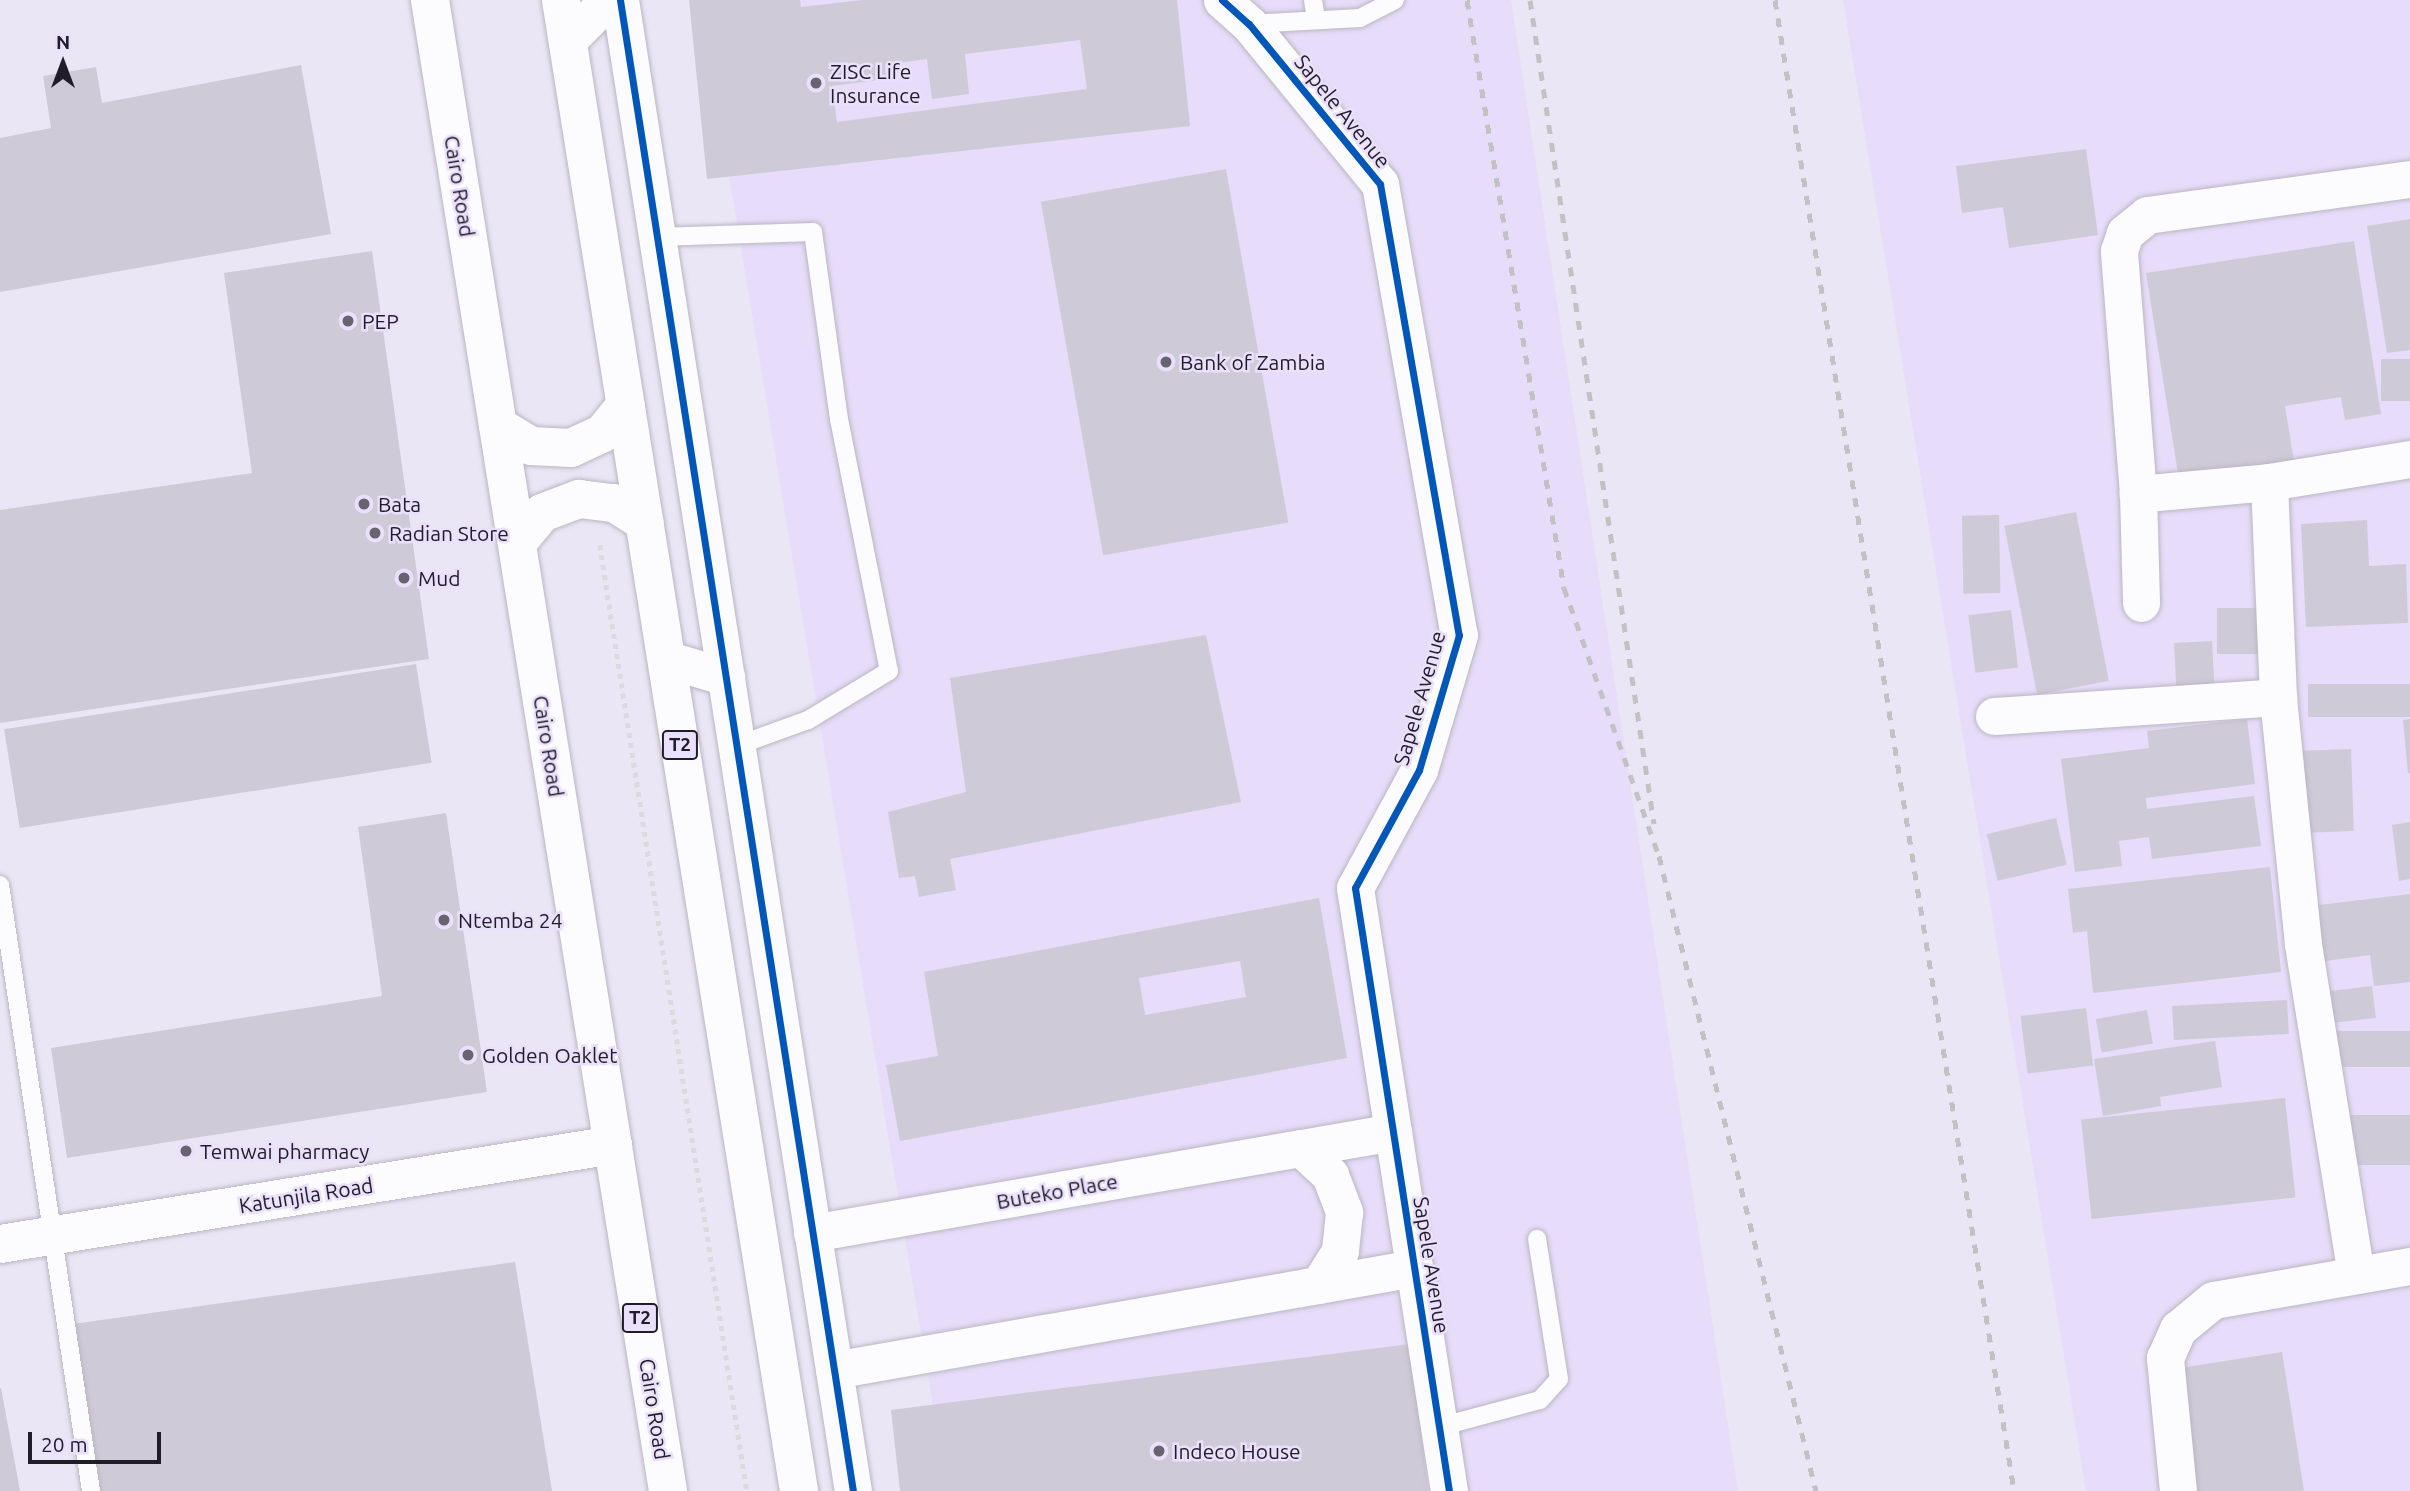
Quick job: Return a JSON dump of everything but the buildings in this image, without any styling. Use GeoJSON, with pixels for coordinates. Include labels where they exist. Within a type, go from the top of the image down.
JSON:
{"type":"FeatureCollection","features":[{"type":"Feature","properties":{"kind":"main road","name":"Cairo Road"},"geometry":{"type":"LineString","coordinates":[[430,0],[668,1491]]}},
{"type":"Feature","properties":{"kind":"main road","name":"T2"},"geometry":{"type":"LineString","coordinates":[[561,0],[799,1491]]}},
{"type":"Feature","properties":{"kind":"main road"},"geometry":{"type":"LineString","coordinates":[[498,426],[531,446],[571,449],[603,433],[625,405]]}},
{"type":"Feature","properties":{"kind":"main road"},"geometry":{"type":"LineString","coordinates":[[517,543],[542,513],[579,499],[614,503],[644,522]]}},
{"type":"Feature","properties":{"kind":"main road","name":"Katunjila Road"},"geometry":{"type":"LineString","coordinates":[[0,1244],[613,1145]]}},
{"type":"Feature","properties":{"kind":"street"},"geometry":{"type":"LineString","coordinates":[[567,41],[608,0]]}},
{"type":"Feature","properties":{"kind":"street"},"geometry":{"type":"LineString","coordinates":[[620,0],[853,1491]]}},
{"type":"Feature","properties":{"kind":"street","name":"Sapele Avenue"},"geometry":{"type":"LineString","coordinates":[[1222,0],[1250,23],[1380,184],[1459,635],[1419,770],[1355,888],[1449,1491]]}},
{"type":"Feature","properties":{"kind":"street"},"geometry":{"type":"LineString","coordinates":[[2141,603],[2138,494],[2119,251],[2125,233],[2147,215],[2410,179]]}},
{"type":"Feature","properties":{"kind":"street"},"geometry":{"type":"LineString","coordinates":[[2138,494],[2269,482],[2410,459]]}},
{"type":"Feature","properties":{"kind":"street"},"geometry":{"type":"LineString","coordinates":[[2269,482],[2278,697],[2303,944],[2356,1275]]}},
{"type":"Feature","properties":{"kind":"street"},"geometry":{"type":"LineString","coordinates":[[666,659],[726,677]]}},
{"type":"Feature","properties":{"kind":"street"},"geometry":{"type":"LineString","coordinates":[[1994,716],[2278,697]]}},
{"type":"Feature","properties":{"kind":"street","name":"Buteko Place"},"geometry":{"type":"LineString","coordinates":[[812,1233],[1393,1132]]}},
{"type":"Feature","properties":{"kind":"street"},"geometry":{"type":"LineString","coordinates":[[1301,1148],[1330,1175],[1344,1212],[1340,1251],[1319,1285]]}},
{"type":"Feature","properties":{"kind":"street"},"geometry":{"type":"LineString","coordinates":[[2178,1491],[2165,1358],[2178,1329],[2213,1300],[2410,1266]]}},
{"type":"Feature","properties":{"kind":"street"},"geometry":{"type":"LineString","coordinates":[[834,1370],[1414,1268]]}},
{"type":"Feature","properties":{"kind":"lane"},"geometry":{"type":"LineString","coordinates":[[1313,0],[1316,18]]}},
{"type":"Feature","properties":{"kind":"lane"},"geometry":{"type":"LineString","coordinates":[[1250,23],[1360,18],[1395,0]]}},
{"type":"Feature","properties":{"kind":"lane"},"geometry":{"type":"LineString","coordinates":[[657,237],[813,232],[839,419],[889,671],[808,720],[736,746]]}},
{"type":"Feature","properties":{"kind":"lane"},"geometry":{"type":"LineString","coordinates":[[0,885],[90,1491]]}},
{"type":"Feature","properties":{"kind":"lane"},"geometry":{"type":"LineString","coordinates":[[1439,1427],[1540,1400],[1559,1379],[1537,1239]]}},
{"type":"Feature","properties":{"kind":"path"},"geometry":{"type":"LineString","coordinates":[[598,534],[747,1491]]}},
{"type":"Feature","properties":{"kind":"shaded area"},"geometry":{"type":"Polygon","coordinates":[[[700,0],[1511,0],[1738,1491],[947,1491],[700,0]]]}},
{"type":"Feature","properties":{"kind":"shaded area"},"geometry":{"type":"Polygon","coordinates":[[[1843,0],[2410,0],[2410,1491],[2086,1491],[1843,0]]]}},
{"type":"Feature","properties":{"kind":"railway"},"geometry":{"type":"LineString","coordinates":[[1467,0],[1564,588],[1659,856],[1816,1491]]}},
{"type":"Feature","properties":{"kind":"railway"},"geometry":{"type":"LineString","coordinates":[[1530,0],[1654,824]]}},
{"type":"Feature","properties":{"kind":"railway"},"geometry":{"type":"LineString","coordinates":[[1775,0],[2014,1491]]}},
{"type":"Feature","properties":{"kind":"cycle path"},"geometry":{"type":"LineString","coordinates":[[620,0],[853,1491]]}},
{"type":"Feature","properties":{"kind":"cycle path"},"geometry":{"type":"LineString","coordinates":[[1222,0],[1249,24],[1380,184],[1459,635],[1419,770],[1355,888],[1449,1491]]}},
{"type":"Feature","properties":{"kind":"place","name":"ZISC Life Insurance"},"geometry":{"type":"Point","coordinates":[816,83]}},
{"type":"Feature","properties":{"kind":"place","name":"PEP"},"geometry":{"type":"Point","coordinates":[348,321]}},
{"type":"Feature","properties":{"kind":"place","name":"Bank of Zambia"},"geometry":{"type":"Point","coordinates":[1166,362]}},
{"type":"Feature","properties":{"kind":"place","name":"Bata"},"geometry":{"type":"Point","coordinates":[364,504]}},
{"type":"Feature","properties":{"kind":"place","name":"Radian Store"},"geometry":{"type":"Point","coordinates":[375,533]}},
{"type":"Feature","properties":{"kind":"place","name":"Mud"},"geometry":{"type":"Point","coordinates":[404,578]}},
{"type":"Feature","properties":{"kind":"place","name":"Ntemba 24"},"geometry":{"type":"Point","coordinates":[444,920]}},
{"type":"Feature","properties":{"kind":"place","name":"Golden Oaklet"},"geometry":{"type":"Point","coordinates":[468,1055]}},
{"type":"Feature","properties":{"kind":"place","name":"Temwai pharmacy"},"geometry":{"type":"Point","coordinates":[186,1151]}},
{"type":"Feature","properties":{"kind":"place","name":"Indeco House"},"geometry":{"type":"Point","coordinates":[1159,1451]}}]}
